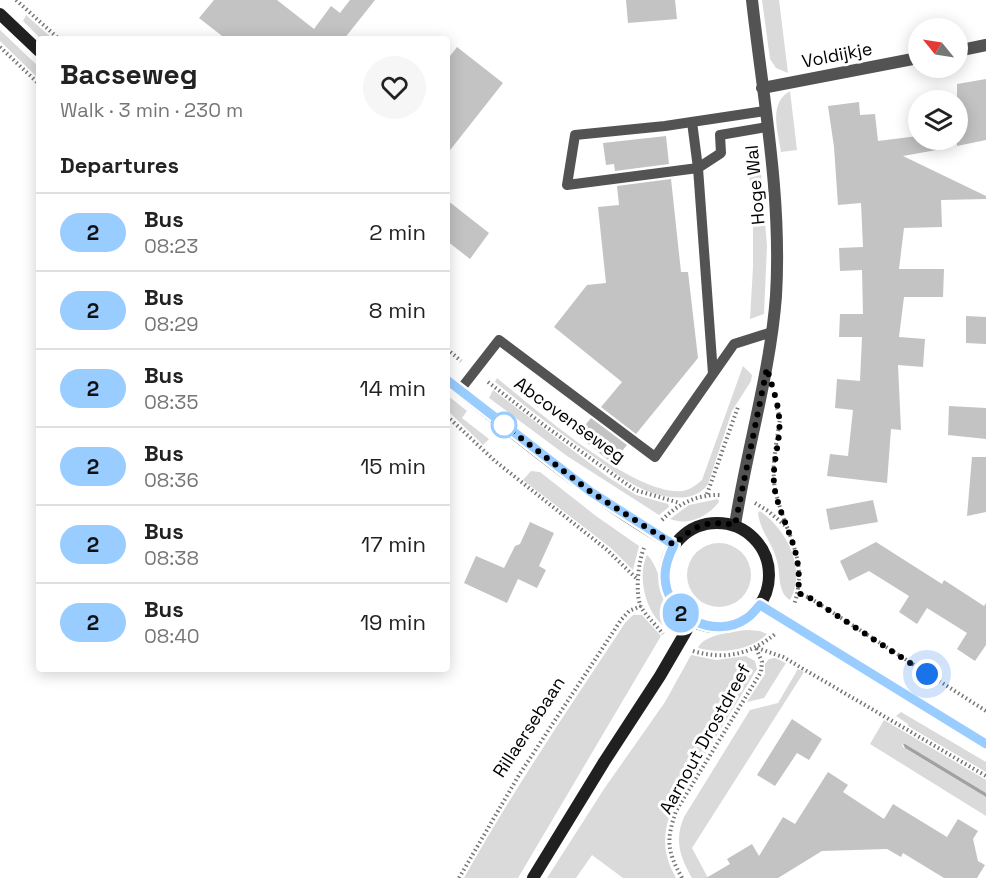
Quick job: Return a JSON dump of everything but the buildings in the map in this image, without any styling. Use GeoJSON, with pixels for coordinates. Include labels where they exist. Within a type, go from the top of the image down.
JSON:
{"type":"FeatureCollection","features":[{"type":"Feature","properties":{"kind":"street","name":"Hoge Wal"},"geometry":{"type":"LineString","coordinates":[[735,525],[772,332],[777,239],[775,197],[752,0]]}},
{"type":"Feature","properties":{"kind":"street"},"geometry":{"type":"LineString","coordinates":[[0,14],[36,48]]}},
{"type":"Feature","properties":{"kind":"street"},"geometry":{"type":"LineString","coordinates":[[968,49],[986,45]]}},
{"type":"Feature","properties":{"kind":"street","name":"Voldijkje"},"geometry":{"type":"LineString","coordinates":[[762,88],[908,60]]}},
{"type":"Feature","properties":{"kind":"street"},"geometry":{"type":"LineString","coordinates":[[450,382],[591,492],[674,545]]}},
{"type":"Feature","properties":{"kind":"street"},"geometry":{"type":"LineString","coordinates":[[718,522],[735,525],[752,534],[764,550],[770,568],[768,587],[760,605],[747,619],[729,626],[710,627],[692,621],[678,610],[669,595],[665,578],[667,561],[674,545],[686,533],[701,525],[718,522]]}},
{"type":"Feature","properties":{"kind":"street"},"geometry":{"type":"LineString","coordinates":[[760,605],[986,744]]}},
{"type":"Feature","properties":{"kind":"street"},"geometry":{"type":"LineString","coordinates":[[533,878],[692,621]]}},
{"type":"Feature","properties":{"kind":"lane"},"geometry":{"type":"LineString","coordinates":[[765,111],[575,135],[567,185],[698,168],[721,153],[720,135],[767,127]]}},
{"type":"Feature","properties":{"kind":"lane"},"geometry":{"type":"LineString","coordinates":[[692,122],[698,168],[713,374]]}},
{"type":"Feature","properties":{"kind":"lane"},"geometry":{"type":"LineString","coordinates":[[460,390],[500,340],[655,457],[734,344],[772,332]]}},
{"type":"Feature","properties":{"kind":"path"},"geometry":{"type":"LineString","coordinates":[[16,0],[56,36]]}},
{"type":"Feature","properties":{"kind":"path"},"geometry":{"type":"LineString","coordinates":[[0,46],[36,81]]}},
{"type":"Feature","properties":{"kind":"path","name":"Abcovenseweg"},"geometry":{"type":"LineString","coordinates":[[450,351],[545,426],[635,490],[681,503],[707,494],[735,413],[740,405]]}},
{"type":"Feature","properties":{"kind":"path"},"geometry":{"type":"LineString","coordinates":[[774,398],[780,418],[774,480],[798,557],[800,574],[798,593],[810,598],[986,711]]}},
{"type":"Feature","properties":{"kind":"path","name":"Rillaersebaan"},"geometry":{"type":"LineString","coordinates":[[450,419],[503,469],[606,549],[638,580],[641,606],[629,611],[621,620],[519,775],[459,878]]}},
{"type":"Feature","properties":{"kind":"path","name":"Aarnout Drostdreef"},"geometry":{"type":"LineString","coordinates":[[682,878],[670,857],[669,831],[676,811],[762,672],[762,662],[756,648],[783,657],[986,776]]}},
{"type":"Feature","properties":{"kind":"shaded area"},"geometry":{"type":"Polygon","coordinates":[[[762,0],[779,0],[788,73],[776,68],[770,59],[762,0]]]}},
{"type":"Feature","properties":{"kind":"shaded area"},"geometry":{"type":"Polygon","coordinates":[[[26,15],[50,36],[38,36],[23,21],[26,15]]]}},
{"type":"Feature","properties":{"kind":"shaded area"},"geometry":{"type":"Polygon","coordinates":[[[0,30],[36,64],[36,76],[0,41],[0,30]]]}},
{"type":"Feature","properties":{"kind":"shaded area"},"geometry":{"type":"Polygon","coordinates":[[[790,91],[797,150],[781,152],[777,110],[783,96],[790,91]]]}},
{"type":"Feature","properties":{"kind":"shaded area"},"geometry":{"type":"Polygon","coordinates":[[[746,144],[759,150],[767,246],[764,314],[750,319],[753,213],[746,144]]]}},
{"type":"Feature","properties":{"kind":"shaded area"},"geometry":{"type":"Polygon","coordinates":[[[743,366],[752,375],[751,381],[732,411],[708,484],[701,491],[684,497],[663,496],[630,483],[556,430],[495,382],[497,378],[585,448],[612,465],[638,480],[662,489],[682,491],[702,480],[743,366]]]}},
{"type":"Feature","properties":{"kind":"shaded area"},"geometry":{"type":"Polygon","coordinates":[[[493,390],[608,477],[636,495],[668,504],[669,507],[659,515],[567,456],[489,398],[493,390]]]}},
{"type":"Feature","properties":{"kind":"shaded area"},"geometry":{"type":"Polygon","coordinates":[[[450,397],[467,411],[462,418],[489,439],[483,445],[450,413],[450,397]]]}},
{"type":"Feature","properties":{"kind":"shaded area"},"geometry":{"type":"Polygon","coordinates":[[[531,471],[540,472],[639,546],[633,570],[611,548],[523,480],[531,471]]]}},
{"type":"Feature","properties":{"kind":"shaded area"},"geometry":{"type":"Polygon","coordinates":[[[718,499],[719,502],[709,512],[697,519],[677,521],[670,519],[689,505],[718,499]]]}},
{"type":"Feature","properties":{"kind":"shaded area"},"geometry":{"type":"Polygon","coordinates":[[[760,511],[770,519],[786,539],[792,551],[796,576],[795,588],[790,600],[781,588],[777,561],[761,526],[758,513],[760,511]]]}},
{"type":"Feature","properties":{"kind":"shaded area"},"geometry":{"type":"Polygon","coordinates":[[[713,543],[725,543],[742,552],[749,563],[751,575],[749,587],[742,598],[725,607],[713,607],[701,602],[692,593],[687,581],[687,569],[692,557],[701,548],[713,543]]]}},
{"type":"Feature","properties":{"kind":"shaded area"},"geometry":{"type":"Polygon","coordinates":[[[647,555],[656,568],[663,589],[666,611],[664,626],[652,612],[645,593],[643,573],[647,555]]]}},
{"type":"Feature","properties":{"kind":"shaded area"},"geometry":{"type":"Polygon","coordinates":[[[633,615],[642,615],[661,636],[518,878],[464,878],[542,749],[625,623],[633,615]]]}},
{"type":"Feature","properties":{"kind":"shaded area"},"geometry":{"type":"Polygon","coordinates":[[[748,630],[767,634],[752,644],[734,650],[716,651],[698,648],[712,637],[748,630]]]}},
{"type":"Feature","properties":{"kind":"shaded area"},"geometry":{"type":"Polygon","coordinates":[[[691,655],[716,660],[746,656],[755,661],[757,669],[671,811],[665,845],[668,861],[676,878],[623,878],[592,855],[576,878],[547,878],[604,789],[665,702],[691,655]]]}},
{"type":"Feature","properties":{"kind":"shaded area"},"geometry":{"type":"Polygon","coordinates":[[[775,658],[786,663],[764,698],[747,702],[765,674],[765,664],[769,659],[775,658]]]}},
{"type":"Feature","properties":{"kind":"shaded area"},"geometry":{"type":"Polygon","coordinates":[[[798,669],[804,672],[692,848],[708,878],[692,878],[684,863],[679,841],[684,817],[750,710],[778,703],[798,669]]]}},
{"type":"Feature","properties":{"kind":"shaded area"},"geometry":{"type":"Polygon","coordinates":[[[901,712],[986,762],[986,772],[908,726],[896,716],[901,712]]]}},
{"type":"Feature","properties":{"kind":"shaded area"},"geometry":{"type":"Polygon","coordinates":[[[884,720],[986,780],[986,793],[902,744],[903,747],[986,797],[986,816],[870,744],[884,720]]]}},
{"type":"Feature","properties":{"kind":"shaded area"},"geometry":{"type":"Polygon","coordinates":[[[903,744],[986,793],[986,797],[905,748],[903,744]]]}},
{"type":"Feature","properties":{"kind":"bus line","name":"2"},"geometry":{"type":"LineString","coordinates":[[450,382],[591,492],[674,545],[667,561],[665,578],[669,595],[678,610],[692,621],[710,627],[729,626],[747,619],[760,605],[986,744]]}},
{"type":"Feature","properties":{"kind":"route"},"geometry":{"type":"LineString","coordinates":[[504,425],[591,492],[674,545],[686,533],[701,525],[718,522],[735,525],[767,368],[780,418],[774,480],[798,557],[800,574],[798,593],[810,598],[927,674]]}}]}
